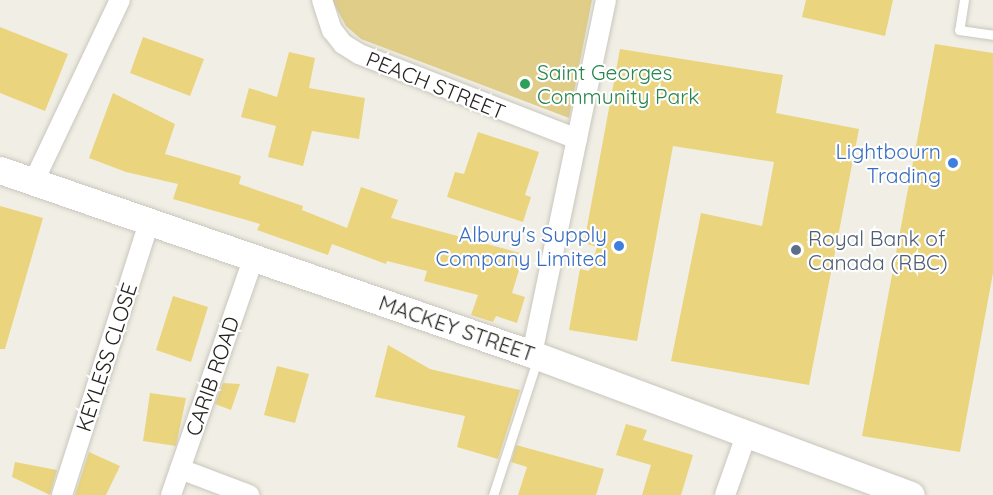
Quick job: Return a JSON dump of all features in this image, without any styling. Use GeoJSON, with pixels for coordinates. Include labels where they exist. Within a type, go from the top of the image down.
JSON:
{"type":"FeatureCollection","features":[{"type":"Feature","properties":{"kind":"main road","name":"MACKEY STREET"},"geometry":{"type":"LineString","coordinates":[[0,170],[33,183],[150,219],[535,355],[912,495]]}},
{"type":"Feature","properties":{"kind":"street","name":"PEACH STREET"},"geometry":{"type":"LineString","coordinates":[[322,0],[332,30],[359,54],[577,139]]}},
{"type":"Feature","properties":{"kind":"street"},"geometry":{"type":"LineString","coordinates":[[535,355],[606,0]]}},
{"type":"Feature","properties":{"kind":"street"},"geometry":{"type":"LineString","coordinates":[[33,183],[115,1]]}},
{"type":"Feature","properties":{"kind":"street","name":"KEYLESS CLOSE"},"geometry":{"type":"LineString","coordinates":[[63,495],[150,219]]}},
{"type":"Feature","properties":{"kind":"street","name":"CARIB ROAD"},"geometry":{"type":"LineString","coordinates":[[171,495],[254,257]]}},
{"type":"Feature","properties":{"kind":"street"},"geometry":{"type":"LineString","coordinates":[[725,495],[747,433]]}},
{"type":"Feature","properties":{"kind":"street"},"geometry":{"type":"LineString","coordinates":[[180,469],[249,495]]}},
{"type":"Feature","properties":{"kind":"lane"},"geometry":{"type":"LineString","coordinates":[[964,0],[959,30],[993,35]]}},
{"type":"Feature","properties":{"kind":"lane"},"geometry":{"type":"LineString","coordinates":[[494,495],[535,355]]}},
{"type":"Feature","properties":{"kind":"shaded area","name":"Saint Georges Community Park"},"geometry":{"type":"Polygon","coordinates":[[[332,0],[592,0],[569,118],[361,39],[346,26],[332,0]]]}},
{"type":"Feature","properties":{"kind":"building"},"geometry":{"type":"Polygon","coordinates":[[[806,0],[893,0],[885,36],[802,17],[806,0]]]}},
{"type":"Feature","properties":{"kind":"building"},"geometry":{"type":"Polygon","coordinates":[[[0,27],[68,54],[45,111],[0,93],[0,27]]]}},
{"type":"Feature","properties":{"kind":"building"},"geometry":{"type":"Polygon","coordinates":[[[143,37],[204,59],[190,96],[130,73],[143,37]]]}},
{"type":"Feature","properties":{"kind":"building","name":"Lightbourn Trading"},"geometry":{"type":"Polygon","coordinates":[[[935,44],[993,53],[993,273],[960,452],[862,436],[935,44]]]}},
{"type":"Feature","properties":{"kind":"building"},"geometry":{"type":"Polygon","coordinates":[[[620,49],[783,75],[776,113],[859,129],[809,385],[671,361],[701,213],[762,226],[774,162],[673,146],[637,341],[569,330],[580,269],[589,271],[597,247],[584,243],[620,49]]]}},
{"type":"Feature","properties":{"kind":"building"},"geometry":{"type":"Polygon","coordinates":[[[289,52],[315,58],[309,88],[365,98],[359,139],[312,131],[303,166],[268,157],[276,126],[241,117],[249,88],[277,97],[289,52]]]}},
{"type":"Feature","properties":{"kind":"building"},"geometry":{"type":"Polygon","coordinates":[[[113,93],[175,124],[165,154],[241,176],[239,184],[303,206],[302,210],[347,228],[361,187],[398,200],[391,218],[524,254],[512,293],[525,297],[517,323],[496,316],[493,322],[471,315],[478,295],[424,281],[427,271],[387,261],[386,264],[332,244],[328,255],[257,230],[260,224],[173,199],[178,184],[126,172],[89,158],[113,93]]]}},
{"type":"Feature","properties":{"kind":"building"},"geometry":{"type":"Polygon","coordinates":[[[478,132],[539,152],[525,195],[531,197],[523,222],[447,197],[455,172],[464,174],[478,132]]]}},
{"type":"Feature","properties":{"kind":"building"},"geometry":{"type":"Polygon","coordinates":[[[0,206],[43,218],[5,349],[0,349],[0,206]]]}},
{"type":"Feature","properties":{"kind":"building"},"geometry":{"type":"Polygon","coordinates":[[[173,296],[208,307],[191,362],[156,350],[173,296]]]}},
{"type":"Feature","properties":{"kind":"building"},"geometry":{"type":"Polygon","coordinates":[[[388,345],[430,369],[520,390],[498,459],[457,447],[465,416],[375,397],[388,345]]]}},
{"type":"Feature","properties":{"kind":"building"},"geometry":{"type":"Polygon","coordinates":[[[277,366],[309,374],[295,423],[264,415],[277,366]]]}},
{"type":"Feature","properties":{"kind":"building"},"geometry":{"type":"Polygon","coordinates":[[[223,383],[240,384],[231,410],[215,404],[223,383]]]}},
{"type":"Feature","properties":{"kind":"building"},"geometry":{"type":"Polygon","coordinates":[[[150,393],[186,398],[176,446],[143,441],[150,393]]]}},
{"type":"Feature","properties":{"kind":"building"},"geometry":{"type":"Polygon","coordinates":[[[626,424],[647,430],[643,440],[693,455],[681,495],[642,495],[651,465],[616,455],[626,424]]]}},
{"type":"Feature","properties":{"kind":"building"},"geometry":{"type":"Polygon","coordinates":[[[516,445],[604,469],[596,495],[518,495],[527,467],[511,462],[516,445]]]}},
{"type":"Feature","properties":{"kind":"building"},"geometry":{"type":"Polygon","coordinates":[[[89,452],[120,466],[106,495],[75,495],[89,452]]]}},
{"type":"Feature","properties":{"kind":"building"},"geometry":{"type":"Polygon","coordinates":[[[15,462],[57,470],[50,495],[12,477],[15,462]]]}},
{"type":"Feature","properties":{"kind":"place","name":"Saint Georges Community Park"},"geometry":{"type":"Point","coordinates":[525,84]}},
{"type":"Feature","properties":{"kind":"place","name":"Lightbourn Trading"},"geometry":{"type":"Point","coordinates":[953,163]}},
{"type":"Feature","properties":{"kind":"place","name":"Albury's Supply Company Limited"},"geometry":{"type":"Point","coordinates":[619,246]}},
{"type":"Feature","properties":{"kind":"place","name":"Royal Bank of Canada (RBC)"},"geometry":{"type":"Point","coordinates":[796,250]}}]}
